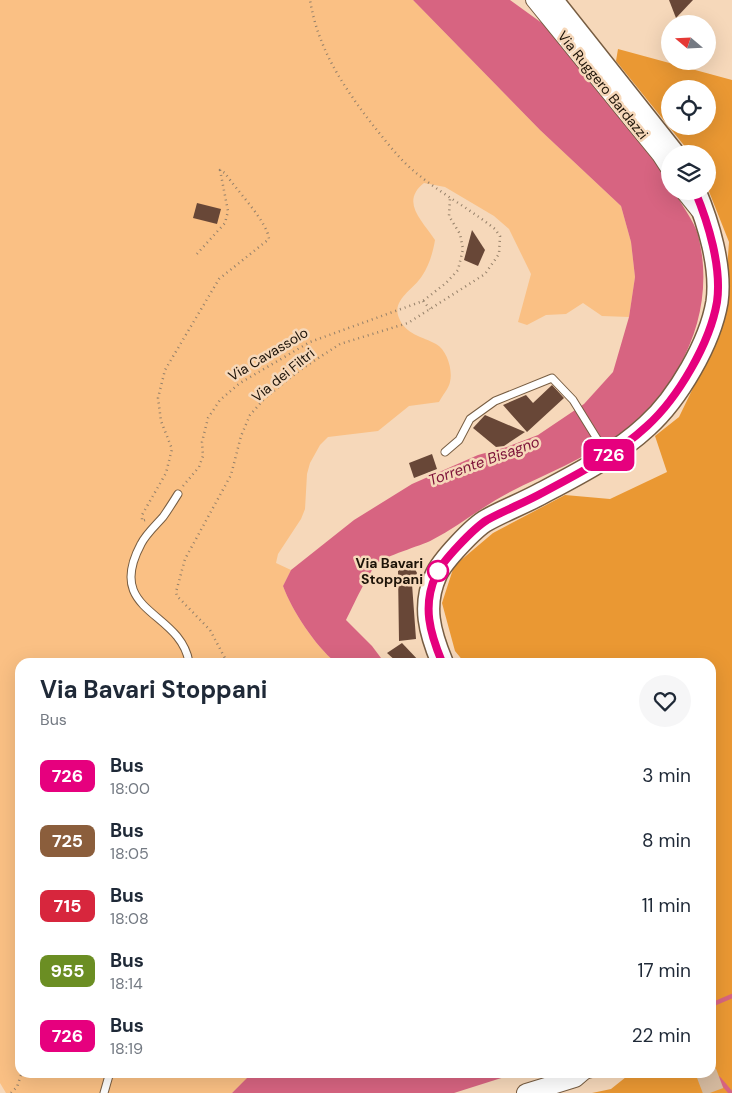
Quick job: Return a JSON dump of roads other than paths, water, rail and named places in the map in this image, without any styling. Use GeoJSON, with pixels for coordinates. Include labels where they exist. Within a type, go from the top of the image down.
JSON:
{"type":"FeatureCollection","features":[{"type":"Feature","properties":{"kind":"main road"},"geometry":{"type":"LineString","coordinates":[[552,0],[667,145]]}},
{"type":"Feature","properties":{"kind":"main road"},"geometry":{"type":"LineString","coordinates":[[440,658],[429,630],[430,593],[436,574],[448,556],[486,520],[540,494],[648,426],[677,390],[703,345],[717,301],[716,262],[708,223],[699,200]]}},
{"type":"Feature","properties":{"kind":"street","name":"Via Ruggero Bardazzi"},"geometry":{"type":"LineString","coordinates":[[533,0],[661,158]]}},
{"type":"Feature","properties":{"kind":"street"},"geometry":{"type":"LineString","coordinates":[[689,200],[708,223]]}},
{"type":"Feature","properties":{"kind":"street"},"geometry":{"type":"LineString","coordinates":[[526,1093],[570,1078]]}},
{"type":"Feature","properties":{"kind":"lane"},"geometry":{"type":"LineString","coordinates":[[445,452],[459,440],[470,420],[495,401],[548,379],[555,380],[573,400],[604,452]]}},
{"type":"Feature","properties":{"kind":"lane"},"geometry":{"type":"LineString","coordinates":[[178,494],[141,543],[132,568],[132,592],[148,611],[177,634],[188,658]]}},
{"type":"Feature","properties":{"kind":"lane"},"geometry":{"type":"LineString","coordinates":[[104,1093],[108,1078]]}},
{"type":"Feature","properties":{"kind":"water","name":"Torrente Bisagno"},"geometry":{"type":"Polygon","coordinates":[[[413,0],[510,0],[546,26],[657,156],[661,163],[661,200],[680,200],[698,235],[703,264],[703,292],[698,320],[689,347],[676,372],[659,396],[639,417],[617,436],[591,452],[510,492],[432,540],[377,564],[364,583],[346,620],[372,646],[381,658],[330,658],[312,637],[298,617],[287,596],[283,586],[291,570],[354,520],[412,484],[478,455],[507,447],[538,435],[584,404],[613,372],[629,317],[635,277],[631,242],[621,206],[540,130],[413,0]]]}},
{"type":"Feature","properties":{"kind":"water"},"geometry":{"type":"Polygon","coordinates":[[[247,1078],[501,1078],[454,1093],[232,1093],[247,1078]]]}},
{"type":"Feature","properties":{"kind":"waterway"},"geometry":{"type":"LineString","coordinates":[[716,1003],[732,996]]}},
{"type":"Feature","properties":{"kind":"waterway"},"geometry":{"type":"LineString","coordinates":[[716,1077],[731,1093]]}},
{"type":"Feature","properties":{"kind":"tunnel"},"geometry":{"type":"LineString","coordinates":[[708,1078],[714,1093]]}},
{"type":"Feature","properties":{"kind":"place","name":"Via Bavari Stoppani"},"geometry":{"type":"Point","coordinates":[438,571]}}]}
